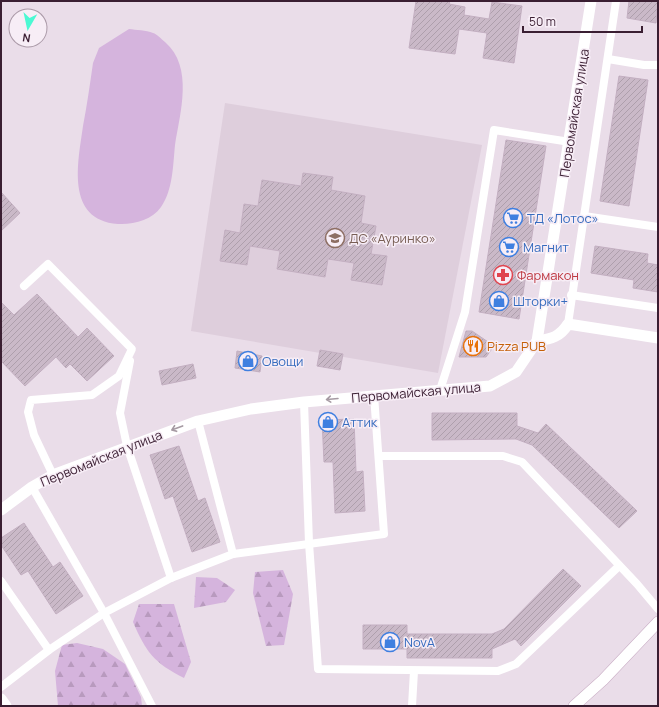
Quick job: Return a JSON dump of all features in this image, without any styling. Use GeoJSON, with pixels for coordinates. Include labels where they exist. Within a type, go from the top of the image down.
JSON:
{"type":"FeatureCollection","features":[{"type":"Feature","properties":{"kind":"street","name":"Первомайская улица"},"geometry":{"type":"LineString","coordinates":[[1,510],[32,487],[53,476],[127,446],[198,421],[250,409],[304,402],[490,386],[516,372],[536,341],[570,142],[591,1]]}},
{"type":"Feature","properties":{"kind":"street"},"geometry":{"type":"LineString","coordinates":[[536,341],[552,338],[562,333],[568,324],[658,338]]}},
{"type":"Feature","properties":{"kind":"street"},"geometry":{"type":"LineString","coordinates":[[574,706],[603,680],[658,622]]}},
{"type":"Feature","properties":{"kind":"street"},"geometry":{"type":"LineString","coordinates":[[1,698],[6,706]]}},
{"type":"Feature","properties":{"kind":"lane","name":"Первомайская улица"},"geometry":{"type":"LineString","coordinates":[[568,324],[571,295],[616,1]]}},
{"type":"Feature","properties":{"kind":"lane"},"geometry":{"type":"LineString","coordinates":[[608,59],[658,65]]}},
{"type":"Feature","properties":{"kind":"lane"},"geometry":{"type":"LineString","coordinates":[[440,390],[465,312],[494,130],[570,142]]}},
{"type":"Feature","properties":{"kind":"lane"},"geometry":{"type":"LineString","coordinates":[[584,216],[658,227]]}},
{"type":"Feature","properties":{"kind":"lane"},"geometry":{"type":"LineString","coordinates":[[24,286],[48,264],[132,349]]}},
{"type":"Feature","properties":{"kind":"lane"},"geometry":{"type":"LineString","coordinates":[[571,295],[658,308]]}},
{"type":"Feature","properties":{"kind":"lane"},"geometry":{"type":"LineString","coordinates":[[132,349],[120,413],[127,446],[171,578]]}},
{"type":"Feature","properties":{"kind":"lane"},"geometry":{"type":"LineString","coordinates":[[53,476],[34,435],[28,412],[31,400],[92,394],[119,376],[132,349]]}},
{"type":"Feature","properties":{"kind":"lane"},"geometry":{"type":"LineString","coordinates":[[1,687],[49,650],[104,613],[171,578],[233,554],[384,534],[374,395]]}},
{"type":"Feature","properties":{"kind":"lane"},"geometry":{"type":"LineString","coordinates":[[304,402],[309,543],[318,669],[414,672],[498,671],[516,664],[620,566]]}},
{"type":"Feature","properties":{"kind":"lane"},"geometry":{"type":"LineString","coordinates":[[198,421],[233,554]]}},
{"type":"Feature","properties":{"kind":"lane"},"geometry":{"type":"LineString","coordinates":[[379,456],[503,456],[522,462],[620,566],[658,609]]}},
{"type":"Feature","properties":{"kind":"lane"},"geometry":{"type":"LineString","coordinates":[[32,487],[104,613],[152,706]]}},
{"type":"Feature","properties":{"kind":"lane"},"geometry":{"type":"LineString","coordinates":[[1,581],[49,650]]}},
{"type":"Feature","properties":{"kind":"lane"},"geometry":{"type":"LineString","coordinates":[[412,706],[414,672]]}},
{"type":"Feature","properties":{"kind":"shaded area","name":"ДС «Ауринко»"},"geometry":{"type":"Polygon","coordinates":[[[225,103],[482,145],[438,373],[191,331],[225,103]]]}},
{"type":"Feature","properties":{"kind":"green space"},"geometry":{"type":"Polygon","coordinates":[[[129,29],[150,32],[158,35],[174,52],[180,64],[183,91],[172,177],[165,200],[157,212],[142,221],[130,224],[118,224],[101,220],[89,212],[82,201],[78,172],[81,140],[93,63],[99,48],[129,29]]]}},
{"type":"Feature","properties":{"kind":"green space"},"geometry":{"type":"Polygon","coordinates":[[[283,570],[293,594],[284,645],[266,646],[253,593],[255,572],[283,570]]]}},
{"type":"Feature","properties":{"kind":"green space"},"geometry":{"type":"Polygon","coordinates":[[[196,577],[217,578],[235,590],[226,602],[194,608],[196,577]]]}},
{"type":"Feature","properties":{"kind":"green space"},"geometry":{"type":"Polygon","coordinates":[[[139,604],[174,604],[191,662],[184,678],[158,662],[142,641],[133,622],[139,604]]]}},
{"type":"Feature","properties":{"kind":"green space"},"geometry":{"type":"Polygon","coordinates":[[[77,643],[103,649],[125,664],[141,697],[142,706],[58,706],[55,671],[62,645],[77,643]]]}},
{"type":"Feature","properties":{"kind":"building"},"geometry":{"type":"Polygon","coordinates":[[[416,1],[450,1],[449,4],[465,7],[464,15],[489,19],[492,2],[522,6],[514,63],[483,58],[487,33],[459,29],[455,54],[409,48],[416,1]]]}},
{"type":"Feature","properties":{"kind":"building"},"geometry":{"type":"Polygon","coordinates":[[[629,1],[658,1],[656,23],[627,18],[629,1]]]}},
{"type":"Feature","properties":{"kind":"building"},"geometry":{"type":"Polygon","coordinates":[[[619,76],[648,80],[629,206],[600,201],[619,76]]]}},
{"type":"Feature","properties":{"kind":"building"},"geometry":{"type":"Polygon","coordinates":[[[506,140],[546,146],[519,319],[479,312],[506,140]]]}},
{"type":"Feature","properties":{"kind":"building"},"geometry":{"type":"Polygon","coordinates":[[[303,173],[333,177],[331,190],[365,196],[361,223],[376,226],[371,254],[387,256],[382,285],[351,280],[354,263],[328,259],[325,277],[277,269],[280,251],[250,246],[247,265],[220,261],[225,230],[240,233],[244,204],[258,206],[262,180],[301,186],[303,173]]]}},
{"type":"Feature","properties":{"kind":"building"},"geometry":{"type":"Polygon","coordinates":[[[1,192],[20,213],[1,231],[1,192]]]}},
{"type":"Feature","properties":{"kind":"building"},"geometry":{"type":"Polygon","coordinates":[[[595,246],[648,254],[647,263],[658,265],[658,292],[633,288],[634,280],[591,273],[595,246]]]}},
{"type":"Feature","properties":{"kind":"building"},"geometry":{"type":"Polygon","coordinates":[[[37,294],[78,337],[87,328],[114,356],[87,381],[70,364],[66,368],[56,357],[25,386],[1,361],[1,302],[14,315],[37,294]]]}},
{"type":"Feature","properties":{"kind":"building"},"geometry":{"type":"Polygon","coordinates":[[[466,331],[472,331],[494,346],[486,357],[459,357],[466,331]]]}},
{"type":"Feature","properties":{"kind":"building"},"geometry":{"type":"Polygon","coordinates":[[[320,350],[343,354],[340,370],[317,366],[320,350]]]}},
{"type":"Feature","properties":{"kind":"building"},"geometry":{"type":"Polygon","coordinates":[[[237,351],[262,356],[260,372],[235,368],[237,351]]]}},
{"type":"Feature","properties":{"kind":"building"},"geometry":{"type":"Polygon","coordinates":[[[193,364],[196,378],[162,385],[159,371],[193,364]]]}},
{"type":"Feature","properties":{"kind":"building"},"geometry":{"type":"Polygon","coordinates":[[[432,413],[517,413],[517,426],[538,433],[546,424],[637,511],[619,528],[532,445],[516,439],[432,440],[432,413]]]}},
{"type":"Feature","properties":{"kind":"building"},"geometry":{"type":"Polygon","coordinates":[[[354,419],[356,472],[363,471],[365,511],[335,513],[333,462],[324,462],[322,420],[354,419]]]}},
{"type":"Feature","properties":{"kind":"building"},"geometry":{"type":"Polygon","coordinates":[[[179,446],[198,501],[205,498],[220,542],[192,552],[173,496],[165,499],[150,455],[179,446]]]}},
{"type":"Feature","properties":{"kind":"building"},"geometry":{"type":"Polygon","coordinates":[[[24,523],[53,567],[60,562],[83,596],[56,614],[28,571],[21,575],[1,545],[1,538],[24,523]]]}},
{"type":"Feature","properties":{"kind":"building"},"geometry":{"type":"Polygon","coordinates":[[[563,569],[581,586],[521,646],[515,639],[492,649],[492,658],[407,658],[407,649],[363,649],[363,625],[407,625],[407,634],[492,634],[504,629],[563,569]]]}},
{"type":"Feature","properties":{"kind":"place","name":"ТД «Лотос»"},"geometry":{"type":"Point","coordinates":[513,218]}},
{"type":"Feature","properties":{"kind":"place","name":"ДС «Ауринко»"},"geometry":{"type":"Point","coordinates":[335,238]}},
{"type":"Feature","properties":{"kind":"place","name":"Магнит"},"geometry":{"type":"Point","coordinates":[509,247]}},
{"type":"Feature","properties":{"kind":"place","name":"Фармакон"},"geometry":{"type":"Point","coordinates":[503,275]}},
{"type":"Feature","properties":{"kind":"place","name":"Шторки+"},"geometry":{"type":"Point","coordinates":[499,301]}},
{"type":"Feature","properties":{"kind":"place","name":"Pizza PUB"},"geometry":{"type":"Point","coordinates":[473,346]}},
{"type":"Feature","properties":{"kind":"place","name":"Овощи"},"geometry":{"type":"Point","coordinates":[248,361]}},
{"type":"Feature","properties":{"kind":"place","name":"Аттик"},"geometry":{"type":"Point","coordinates":[328,422]}},
{"type":"Feature","properties":{"kind":"place","name":"NovA"},"geometry":{"type":"Point","coordinates":[390,642]}}]}
